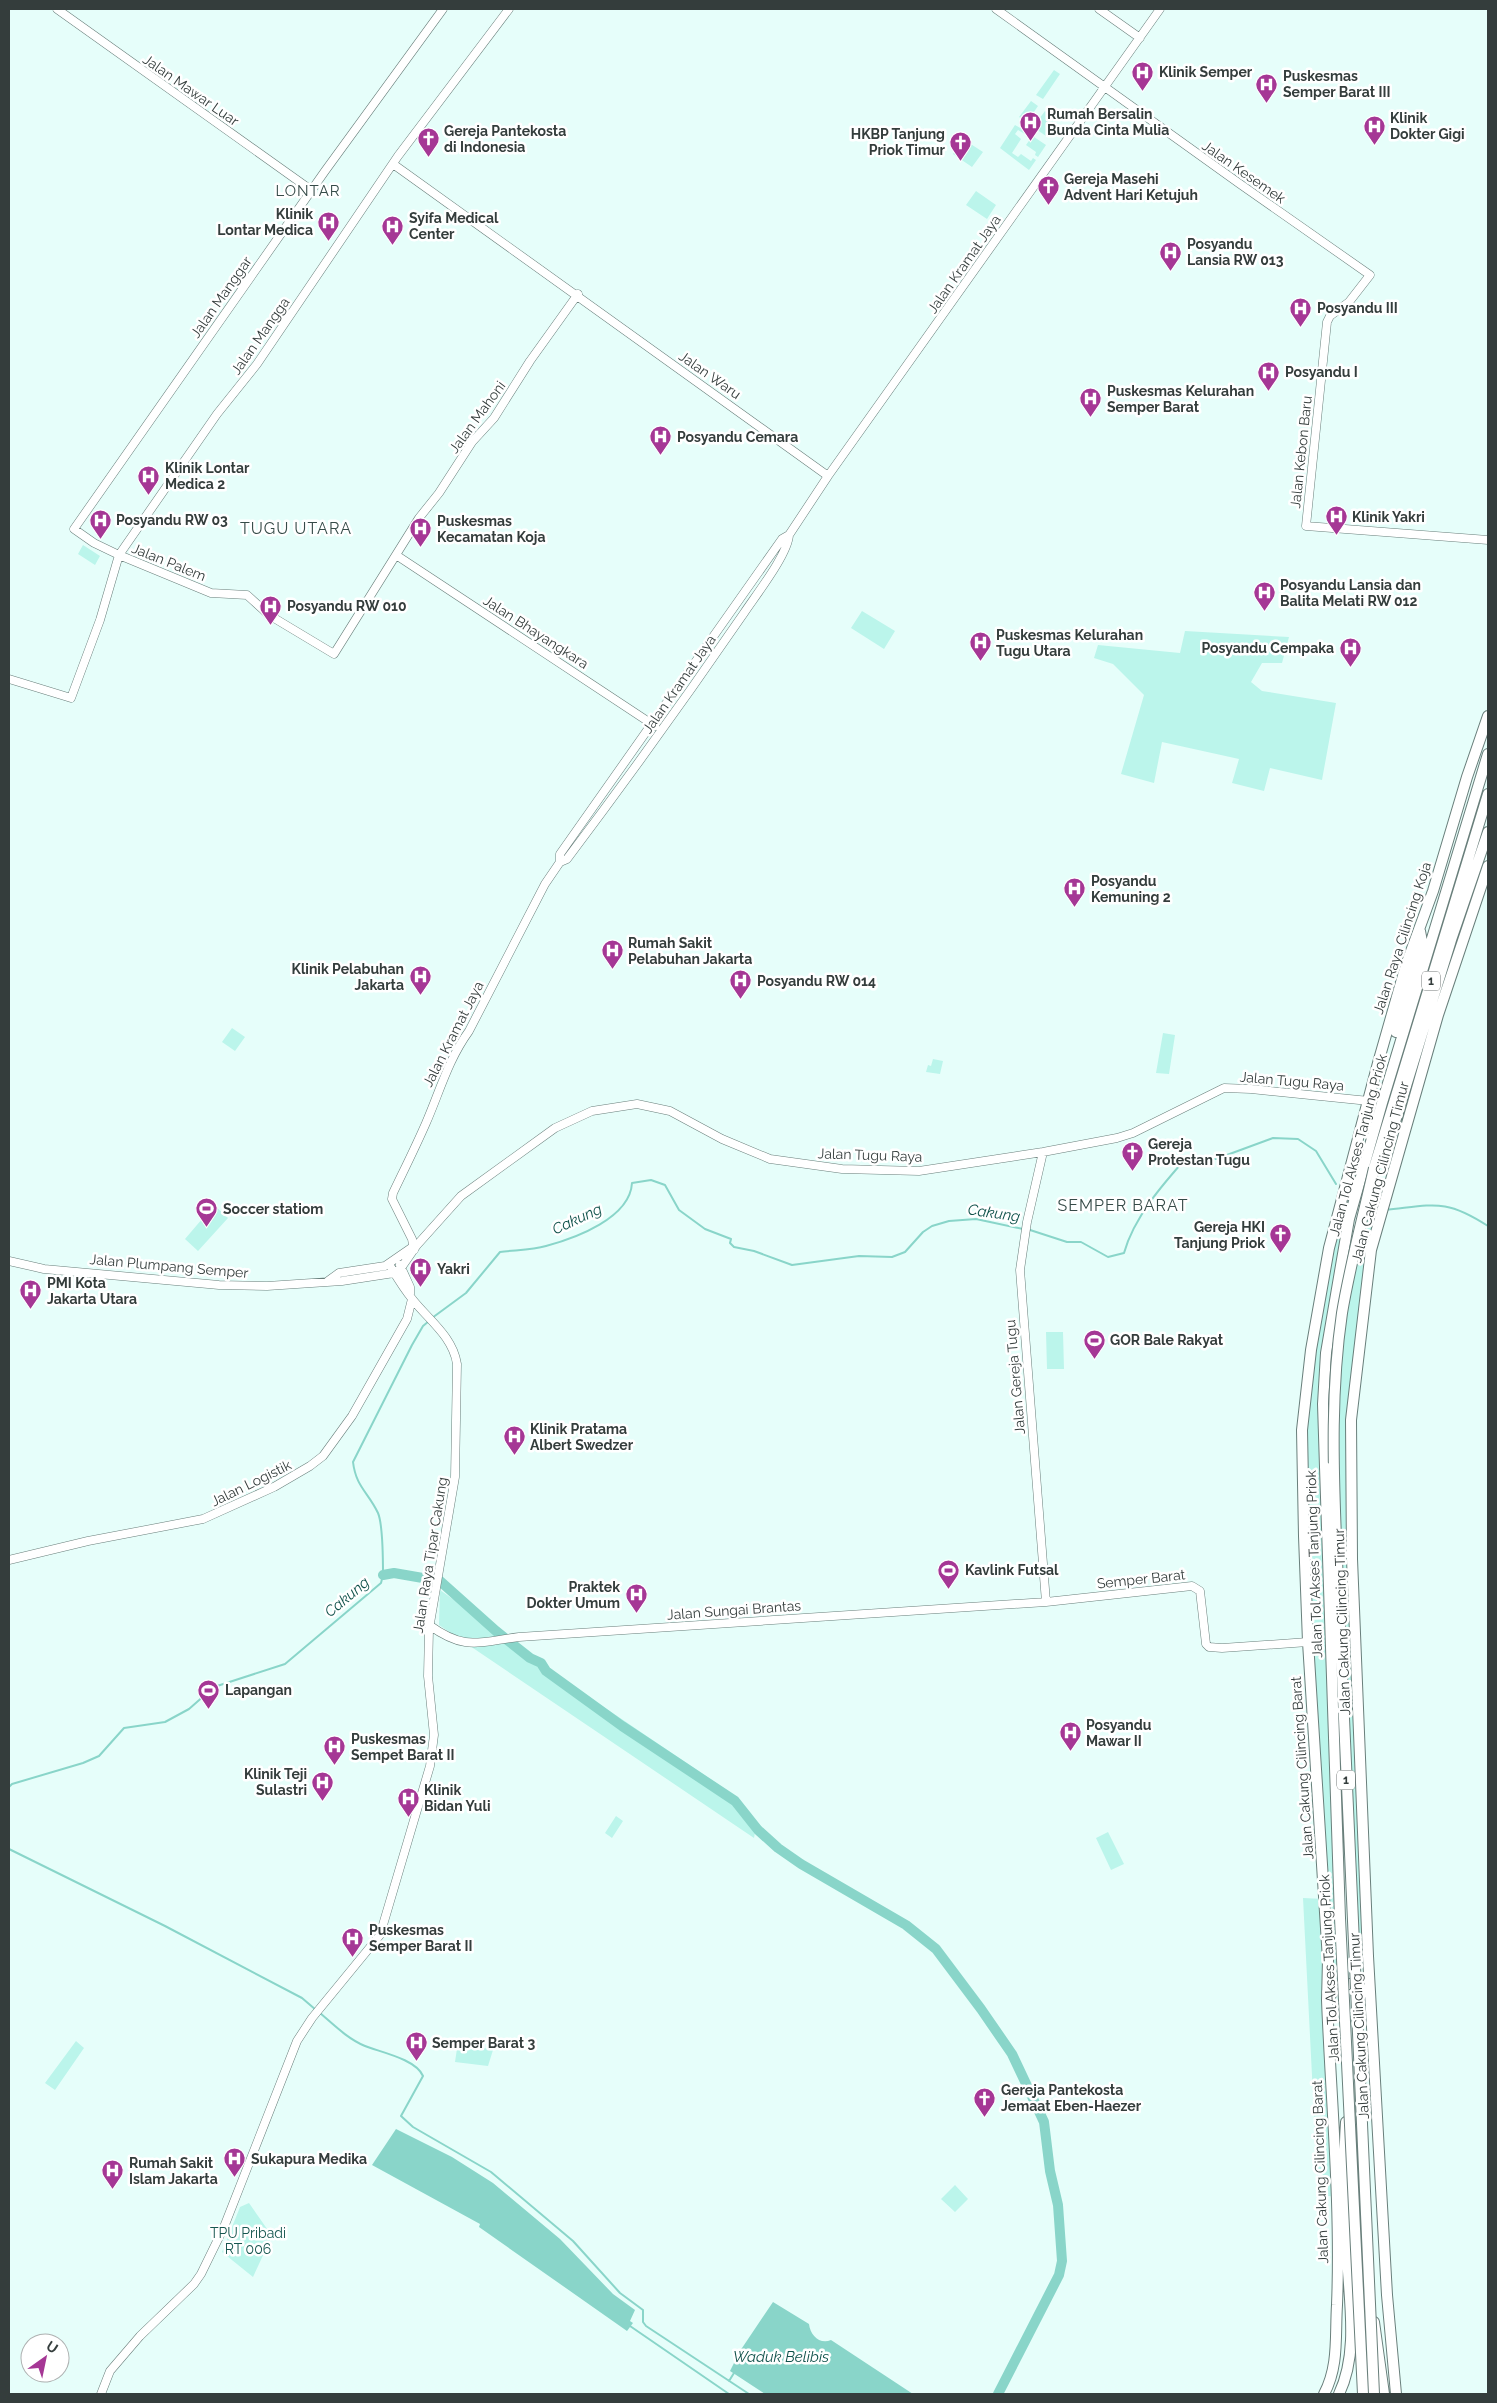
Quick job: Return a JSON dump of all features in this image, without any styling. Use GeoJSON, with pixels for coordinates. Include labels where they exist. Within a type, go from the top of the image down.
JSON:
{"type":"FeatureCollection","features":[{"type":"Feature","properties":{"kind":"highway","name":"Jalan Raya Cilincing Koja"},"geometry":{"type":"LineString","coordinates":[[1340,1201],[1406,965],[1488,716]]}},
{"type":"Feature","properties":{"kind":"highway","name":"Jalan Tol Akses Tanjung Priok"},"geometry":{"type":"LineString","coordinates":[[1363,2394],[1340,1918],[1323,1404],[1326,1353],[1355,1194],[1488,754]]}},
{"type":"Feature","properties":{"kind":"highway","name":"Jalan Tol Akses Tanjung Priok"},"geometry":{"type":"LineString","coordinates":[[1374,2394],[1336,1547],[1334,1435],[1336,1368],[1342,1313],[1374,1168],[1488,794]]}},
{"type":"Feature","properties":{"kind":"highway"},"geometry":{"type":"LineString","coordinates":[[1374,1168],[1384,1157],[1451,940],[1488,832]]}},
{"type":"Feature","properties":{"kind":"highway","name":"Jalan Cakung Cilincing Timur"},"geometry":{"type":"LineString","coordinates":[[1396,2394],[1387,2295],[1368,1956],[1352,1558],[1351,1420],[1366,1276],[1378,1220],[1438,1015],[1488,866]]}},
{"type":"Feature","properties":{"kind":"highway"},"geometry":{"type":"LineString","coordinates":[[1382,1103],[1379,1091],[1419,953],[1422,937],[1419,930]]}},
{"type":"Feature","properties":{"kind":"highway","name":"Jalan Cakung Cilincing Barat"},"geometry":{"type":"LineString","coordinates":[[1324,2394],[1336,2362],[1338,2272],[1327,2000],[1328,1960],[1308,1642],[1302,1430],[1311,1350],[1327,1256],[1340,1201]]}},
{"type":"Feature","properties":{"kind":"highway"},"geometry":{"type":"LineString","coordinates":[[1328,1960],[1342,1971],[1352,1971],[1357,1969],[1368,1956]]}},
{"type":"Feature","properties":{"kind":"highway"},"geometry":{"type":"LineString","coordinates":[[1327,2000],[1341,1985],[1358,1985],[1370,1995]]}},
{"type":"Feature","properties":{"kind":"highway"},"geometry":{"type":"LineString","coordinates":[[1339,2394],[1347,2372],[1351,2344],[1345,2182],[1349,2088]]}},
{"type":"Feature","properties":{"kind":"highway"},"geometry":{"type":"LineString","coordinates":[[1370,2296],[1384,2394]]}},
{"type":"Feature","properties":{"kind":"street","name":"Jalan Mawar Luar"},"geometry":{"type":"LineString","coordinates":[[57,9],[312,190]]}},
{"type":"Feature","properties":{"kind":"street","name":"Jalan Manggar"},"geometry":{"type":"LineString","coordinates":[[74,528],[312,190],[443,9]]}},
{"type":"Feature","properties":{"kind":"street","name":"Jalan Mangga"},"geometry":{"type":"LineString","coordinates":[[9,679],[71,698],[100,620],[119,555],[217,414],[257,364],[393,164],[508,9]]}},
{"type":"Feature","properties":{"kind":"street","name":"Jalan Kesemek"},"geometry":{"type":"LineString","coordinates":[[996,9],[1370,275]]}},
{"type":"Feature","properties":{"kind":"street"},"geometry":{"type":"LineString","coordinates":[[1099,9],[1140,38]]}},
{"type":"Feature","properties":{"kind":"street","name":"Jalan Kramat Jaya"},"geometry":{"type":"LineString","coordinates":[[560,862],[560,854],[782,539],[789,535],[828,476],[1160,9]]}},
{"type":"Feature","properties":{"kind":"street","name":"Jalan Waru"},"geometry":{"type":"LineString","coordinates":[[393,164],[578,294],[828,476]]}},
{"type":"Feature","properties":{"kind":"street","name":"Jalan Kebon Baru"},"geometry":{"type":"LineString","coordinates":[[1370,275],[1348,302],[1330,316],[1327,322],[1306,526],[1488,540]]}},
{"type":"Feature","properties":{"kind":"street","name":"Jalan Mahoni"},"geometry":{"type":"LineString","coordinates":[[334,654],[419,518],[439,493],[472,442],[494,418],[530,362],[578,294]]}},
{"type":"Feature","properties":{"kind":"street","name":"Jalan Palem"},"geometry":{"type":"LineString","coordinates":[[74,528],[88,540],[119,555],[211,593],[247,595],[269,615],[334,654]]}},
{"type":"Feature","properties":{"kind":"street","name":"Jalan Kramat Jaya"},"geometry":{"type":"LineString","coordinates":[[415,1247],[392,1198],[393,1193],[427,1120],[439,1086],[461,1042],[469,1031],[544,884],[560,862],[567,859],[662,731],[772,570],[789,543],[789,535]]}},
{"type":"Feature","properties":{"kind":"street","name":"Jalan Bhayangkara"},"geometry":{"type":"LineString","coordinates":[[396,555],[662,731]]}},
{"type":"Feature","properties":{"kind":"street","name":"Jalan Tugu Raya"},"geometry":{"type":"LineString","coordinates":[[415,1247],[461,1196],[555,1128],[592,1111],[637,1104],[670,1111],[722,1139],[765,1157],[835,1168],[919,1170],[1043,1152],[1133,1133],[1224,1088],[1369,1101]]}},
{"type":"Feature","properties":{"kind":"street","name":"Jalan Gereja Tugu"},"geometry":{"type":"LineString","coordinates":[[1043,1152],[1024,1236],[1020,1276],[1046,1602]]}},
{"type":"Feature","properties":{"kind":"street","name":"Jalan Plumpang Semper"},"geometry":{"type":"LineString","coordinates":[[328,1281],[339,1273],[392,1262],[415,1247]]}},
{"type":"Feature","properties":{"kind":"street","name":"Jalan Plumpang Semper"},"geometry":{"type":"LineString","coordinates":[[9,1261],[44,1269],[218,1285],[266,1286],[342,1281],[394,1273],[401,1268],[415,1247]]}},
{"type":"Feature","properties":{"kind":"street"},"geometry":{"type":"LineString","coordinates":[[392,1262],[401,1268],[410,1287],[411,1296]]}},
{"type":"Feature","properties":{"kind":"street","name":"Jalan Raya Tipar Cakung"},"geometry":{"type":"LineString","coordinates":[[101,2394],[110,2371],[140,2336],[194,2284],[201,2274],[224,2227],[297,2040],[312,2018],[382,1932],[429,1772],[434,1735],[428,1668],[429,1625],[455,1477],[457,1364],[454,1352],[434,1322],[394,1273],[392,1262]]}},
{"type":"Feature","properties":{"kind":"street","name":"Jalan Logistik"},"geometry":{"type":"LineString","coordinates":[[9,1560],[88,1541],[202,1519],[274,1487],[303,1471],[323,1456],[352,1416],[402,1328],[409,1313],[411,1296]]}},
{"type":"Feature","properties":{"kind":"street","name":"Semper Barat"},"geometry":{"type":"LineString","coordinates":[[1046,1602],[1192,1586],[1200,1591],[1206,1644],[1209,1647],[1222,1648],[1308,1642]]}},
{"type":"Feature","properties":{"kind":"street","name":"Jalan Sungai Brantas"},"geometry":{"type":"LineString","coordinates":[[429,1625],[445,1637],[465,1643],[509,1638],[1046,1602]]}},
{"type":"Feature","properties":{"kind":"green space"},"geometry":{"type":"Polygon","coordinates":[[[1054,70],[1060,74],[1043,99],[1036,95],[1054,70]]]}},
{"type":"Feature","properties":{"kind":"green space"},"geometry":{"type":"Polygon","coordinates":[[[1031,101],[1038,106],[1027,122],[1019,117],[1031,101]]]}},
{"type":"Feature","properties":{"kind":"green space"},"geometry":{"type":"Polygon","coordinates":[[[1045,111],[1057,119],[1046,136],[1033,127],[1045,111]]]}},
{"type":"Feature","properties":{"kind":"green space"},"geometry":{"type":"Polygon","coordinates":[[[1015,125],[1027,132],[1025,134],[1018,130],[1015,134],[1021,139],[1012,153],[1018,157],[1021,154],[1031,161],[1033,158],[1036,160],[1029,170],[1000,148],[1015,125]]]}},
{"type":"Feature","properties":{"kind":"green space"},"geometry":{"type":"Polygon","coordinates":[[[1028,133],[1046,145],[1038,157],[1035,155],[1036,152],[1026,145],[1031,138],[1027,135],[1028,133]]]}},
{"type":"Feature","properties":{"kind":"green space"},"geometry":{"type":"Polygon","coordinates":[[[963,139],[983,152],[972,167],[953,154],[963,139]]]}},
{"type":"Feature","properties":{"kind":"green space"},"geometry":{"type":"Polygon","coordinates":[[[976,191],[996,205],[987,219],[966,205],[976,191]]]}},
{"type":"Feature","properties":{"kind":"green space"},"geometry":{"type":"Polygon","coordinates":[[[83,545],[100,556],[95,565],[78,554],[83,545]]]}},
{"type":"Feature","properties":{"kind":"green space"},"geometry":{"type":"Polygon","coordinates":[[[862,611],[895,631],[884,649],[851,628],[862,611]]]}},
{"type":"Feature","properties":{"kind":"green space"},"geometry":{"type":"Polygon","coordinates":[[[1185,631],[1289,637],[1282,663],[1262,663],[1251,682],[1262,691],[1336,703],[1322,780],[1270,768],[1264,791],[1232,783],[1239,759],[1162,742],[1154,783],[1121,774],[1144,695],[1113,664],[1094,658],[1098,645],[1180,653],[1185,631]]]}},
{"type":"Feature","properties":{"kind":"green space"},"geometry":{"type":"Polygon","coordinates":[[[232,1028],[245,1037],[235,1051],[222,1042],[232,1028]]]}},
{"type":"Feature","properties":{"kind":"green space"},"geometry":{"type":"Polygon","coordinates":[[[1163,1033],[1175,1035],[1169,1074],[1156,1073],[1163,1033]]]}},
{"type":"Feature","properties":{"kind":"green space"},"geometry":{"type":"Polygon","coordinates":[[[933,1059],[943,1061],[940,1074],[926,1072],[928,1065],[931,1066],[933,1059]]]}},
{"type":"Feature","properties":{"kind":"green space","name":"Soccer statiom"},"geometry":{"type":"Polygon","coordinates":[[[214,1205],[228,1218],[198,1251],[185,1239],[214,1205]]]}},
{"type":"Feature","properties":{"kind":"green space"},"geometry":{"type":"Polygon","coordinates":[[[1367,1209],[1381,1211],[1352,1407],[1368,1956],[1357,1969],[1334,1477],[1342,1313],[1367,1209]]]}},
{"type":"Feature","properties":{"kind":"green space"},"geometry":{"type":"Polygon","coordinates":[[[1335,1224],[1347,1227],[1326,1353],[1342,1971],[1328,1960],[1335,2197],[1318,2194],[1303,1898],[1324,1899],[1302,1444],[1335,1224]]]}},
{"type":"Feature","properties":{"kind":"green space"},"geometry":{"type":"Polygon","coordinates":[[[1046,1332],[1063,1332],[1064,1369],[1047,1369],[1046,1332]]]}},
{"type":"Feature","properties":{"kind":"green space"},"geometry":{"type":"Polygon","coordinates":[[[440,1590],[598,1703],[728,1791],[756,1827],[754,1838],[439,1625],[440,1590]]]}},
{"type":"Feature","properties":{"kind":"green space"},"geometry":{"type":"Polygon","coordinates":[[[616,1816],[623,1821],[612,1838],[605,1833],[616,1816]]]}},
{"type":"Feature","properties":{"kind":"green space"},"geometry":{"type":"Polygon","coordinates":[[[1108,1832],[1124,1864],[1111,1870],[1096,1838],[1108,1832]]]}},
{"type":"Feature","properties":{"kind":"green space"},"geometry":{"type":"Polygon","coordinates":[[[76,2041],[84,2048],[55,2090],[45,2083],[76,2041]]]}},
{"type":"Feature","properties":{"kind":"green space"},"geometry":{"type":"Polygon","coordinates":[[[458,2042],[493,2050],[488,2066],[455,2062],[458,2042]]]}},
{"type":"Feature","properties":{"kind":"green space"},"geometry":{"type":"Polygon","coordinates":[[[955,2185],[968,2199],[955,2212],[941,2199],[955,2185]]]}},
{"type":"Feature","properties":{"kind":"green space","name":"TPU Pribadi RT 006"},"geometry":{"type":"Polygon","coordinates":[[[249,2203],[272,2236],[253,2277],[222,2252],[240,2207],[249,2203]]]}},
{"type":"Feature","properties":{"kind":"water"},"geometry":{"type":"Polygon","coordinates":[[[396,2129],[452,2157],[493,2183],[560,2239],[613,2294],[635,2310],[630,2321],[633,2323],[627,2331],[479,2227],[480,2224],[372,2165],[396,2129]]]}},
{"type":"Feature","properties":{"kind":"water","name":"Waduk Belibis"},"geometry":{"type":"Polygon","coordinates":[[[773,2302],[809,2324],[811,2332],[819,2340],[831,2340],[913,2394],[765,2394],[730,2371],[740,2351],[773,2302]]]}},
{"type":"Feature","properties":{"kind":"waterway","name":"Cakung"},"geometry":{"type":"LineString","coordinates":[[1027,1229],[1067,1242],[1081,1242],[1108,1257],[1124,1253],[1142,1214],[1159,1190],[1188,1156],[1216,1159],[1273,1138],[1298,1139],[1316,1151],[1336,1184]]}},
{"type":"Feature","properties":{"kind":"waterway","name":"Cakung"},"geometry":{"type":"LineString","coordinates":[[432,1318],[466,1293],[500,1252],[541,1247],[586,1232],[600,1225],[622,1206],[629,1195],[632,1183],[651,1180],[665,1185],[679,1210],[705,1229],[731,1239],[730,1243],[734,1247],[754,1251],[792,1265],[859,1256],[892,1257],[905,1252],[923,1232],[932,1226],[949,1221],[976,1219],[1023,1229]]}},
{"type":"Feature","properties":{"kind":"waterway","name":"Cakung"},"geometry":{"type":"LineString","coordinates":[[1385,1210],[1428,1205],[1449,1207],[1461,1211],[1488,1226]]}},
{"type":"Feature","properties":{"kind":"waterway","name":"Cakung"},"geometry":{"type":"LineString","coordinates":[[9,1787],[12,1784],[83,1763],[99,1756],[124,1728],[165,1722],[189,1709],[214,1687],[285,1664],[381,1583],[383,1561],[380,1519],[357,1478],[353,1462],[412,1345],[423,1326],[429,1321]]}},
{"type":"Feature","properties":{"kind":"waterway"},"geometry":{"type":"LineString","coordinates":[[383,1575],[394,1573],[440,1581],[496,1631],[530,1658],[541,1663],[546,1671],[622,1726],[735,1801],[758,1830],[778,1848],[801,1864],[906,1925],[936,1949],[1012,2054],[1044,2122],[1050,2171],[1058,2205],[1062,2261],[1059,2275],[998,2394]]}},
{"type":"Feature","properties":{"kind":"waterway"},"geometry":{"type":"LineString","coordinates":[[9,1849],[165,1926],[302,1998],[316,2010]]}},
{"type":"Feature","properties":{"kind":"waterway"},"geometry":{"type":"LineString","coordinates":[[320,2013],[353,2040],[406,2061],[419,2070],[423,2076],[401,2116],[413,2127],[491,2172],[573,2241],[620,2293],[643,2310],[643,2322],[646,2326],[749,2394]]}},
{"type":"Feature","properties":{"kind":"waterway"},"geometry":{"type":"LineString","coordinates":[[630,2326],[729,2394]]}},
{"type":"Feature","properties":{"kind":"waterway"},"geometry":{"type":"LineString","coordinates":[[729,2381],[734,2373]]}},
{"type":"Feature","properties":{"kind":"place","name":"Klinik Semper"},"geometry":{"type":"Point","coordinates":[1143,91]}},
{"type":"Feature","properties":{"kind":"place","name":"Puskesmas Semper Barat III"},"geometry":{"type":"Point","coordinates":[1267,103]}},
{"type":"Feature","properties":{"kind":"place","name":"Rumah Bersalin Bunda Cinta Mulia"},"geometry":{"type":"Point","coordinates":[1031,141]}},
{"type":"Feature","properties":{"kind":"place","name":"Klinik Dokter Gigi"},"geometry":{"type":"Point","coordinates":[1374,145]}},
{"type":"Feature","properties":{"kind":"place","name":"Gereja Pantekosta di Indonesia"},"geometry":{"type":"Point","coordinates":[428,158]}},
{"type":"Feature","properties":{"kind":"place","name":"HKBP Tanjung Priok Timur"},"geometry":{"type":"Point","coordinates":[961,161]}},
{"type":"Feature","properties":{"kind":"place","name":"Gereja Masehi Advent Hari Ketujuh"},"geometry":{"type":"Point","coordinates":[1048,206]}},
{"type":"Feature","properties":{"kind":"place","name":"Klinik Lontar Medica"},"geometry":{"type":"Point","coordinates":[329,241]}},
{"type":"Feature","properties":{"kind":"place","name":"Syifa Medical Center"},"geometry":{"type":"Point","coordinates":[393,245]}},
{"type":"Feature","properties":{"kind":"place","name":"Posyandu Lansia RW 013"},"geometry":{"type":"Point","coordinates":[1171,271]}},
{"type":"Feature","properties":{"kind":"place","name":"Posyandu III"},"geometry":{"type":"Point","coordinates":[1301,327]}},
{"type":"Feature","properties":{"kind":"place","name":"Posyandu I"},"geometry":{"type":"Point","coordinates":[1269,391]}},
{"type":"Feature","properties":{"kind":"place","name":"Puskesmas Kelurahan Semper Barat"},"geometry":{"type":"Point","coordinates":[1091,418]}},
{"type":"Feature","properties":{"kind":"place","name":"Posyandu Cemara"},"geometry":{"type":"Point","coordinates":[661,456]}},
{"type":"Feature","properties":{"kind":"place","name":"Klinik Lontar Medica 2"},"geometry":{"type":"Point","coordinates":[149,495]}},
{"type":"Feature","properties":{"kind":"place","name":"Klinik Yakri"},"geometry":{"type":"Point","coordinates":[1336,536]}},
{"type":"Feature","properties":{"kind":"place","name":"Posyandu RW 03"},"geometry":{"type":"Point","coordinates":[100,539]}},
{"type":"Feature","properties":{"kind":"place","name":"Puskesmas Kecamatan Koja"},"geometry":{"type":"Point","coordinates":[421,548]}},
{"type":"Feature","properties":{"kind":"place","name":"Posyandu Lansia dan Balita Melati RW 012"},"geometry":{"type":"Point","coordinates":[1264,612]}},
{"type":"Feature","properties":{"kind":"place","name":"Posyandu RW 010"},"geometry":{"type":"Point","coordinates":[271,625]}},
{"type":"Feature","properties":{"kind":"place","name":"Puskesmas Kelurahan Tugu Utara"},"geometry":{"type":"Point","coordinates":[980,662]}},
{"type":"Feature","properties":{"kind":"place","name":"Posyandu Cempaka"},"geometry":{"type":"Point","coordinates":[1350,667]}},
{"type":"Feature","properties":{"kind":"place","name":"Posyandu Kemuning 2"},"geometry":{"type":"Point","coordinates":[1075,908]}},
{"type":"Feature","properties":{"kind":"place","name":"Rumah Sakit Pelabuhan Jakarta"},"geometry":{"type":"Point","coordinates":[612,970]}},
{"type":"Feature","properties":{"kind":"place","name":"Klinik Pelabuhan Jakarta"},"geometry":{"type":"Point","coordinates":[420,996]}},
{"type":"Feature","properties":{"kind":"place","name":"Posyandu RW 014"},"geometry":{"type":"Point","coordinates":[741,1000]}},
{"type":"Feature","properties":{"kind":"place","name":"Gereja Protestan Tugu"},"geometry":{"type":"Point","coordinates":[1132,1171]}},
{"type":"Feature","properties":{"kind":"place","name":"Soccer statiom"},"geometry":{"type":"Point","coordinates":[207,1228]}},
{"type":"Feature","properties":{"kind":"place","name":"Gereja HKI Tanjung Priok"},"geometry":{"type":"Point","coordinates":[1281,1254]}},
{"type":"Feature","properties":{"kind":"place","name":"Yakri"},"geometry":{"type":"Point","coordinates":[421,1288]}},
{"type":"Feature","properties":{"kind":"place","name":"PMI Kota Jakarta Utara"},"geometry":{"type":"Point","coordinates":[31,1310]}},
{"type":"Feature","properties":{"kind":"place","name":"GOR Bale Rakyat"},"geometry":{"type":"Point","coordinates":[1094,1359]}},
{"type":"Feature","properties":{"kind":"place","name":"Klinik Pratama Albert Swedzer"},"geometry":{"type":"Point","coordinates":[514,1456]}},
{"type":"Feature","properties":{"kind":"place","name":"Kavlink Futsal"},"geometry":{"type":"Point","coordinates":[949,1589]}},
{"type":"Feature","properties":{"kind":"place","name":"Praktek Dokter Umum"},"geometry":{"type":"Point","coordinates":[636,1614]}},
{"type":"Feature","properties":{"kind":"place","name":"Lapangan"},"geometry":{"type":"Point","coordinates":[209,1709]}},
{"type":"Feature","properties":{"kind":"place","name":"Posyandu Mawar II"},"geometry":{"type":"Point","coordinates":[1070,1752]}},
{"type":"Feature","properties":{"kind":"place","name":"Puskesmas Sempet Barat II"},"geometry":{"type":"Point","coordinates":[335,1766]}},
{"type":"Feature","properties":{"kind":"place","name":"Klinik Teji Sulastri"},"geometry":{"type":"Point","coordinates":[323,1801]}},
{"type":"Feature","properties":{"kind":"place","name":"Klinik Bidan Yuli"},"geometry":{"type":"Point","coordinates":[408,1817]}},
{"type":"Feature","properties":{"kind":"place","name":"Puskesmas Semper Barat II"},"geometry":{"type":"Point","coordinates":[353,1957]}},
{"type":"Feature","properties":{"kind":"place","name":"Semper Barat 3"},"geometry":{"type":"Point","coordinates":[416,2062]}},
{"type":"Feature","properties":{"kind":"place","name":"Gereja Pantekosta Jemaat Eben-Haezer"},"geometry":{"type":"Point","coordinates":[985,2117]}},
{"type":"Feature","properties":{"kind":"place","name":"Sukapura Medika"},"geometry":{"type":"Point","coordinates":[235,2178]}},
{"type":"Feature","properties":{"kind":"place","name":"Rumah Sakit Islam Jakarta"},"geometry":{"type":"Point","coordinates":[113,2190]}},
{"type":"Feature","properties":{"kind":"district","name":"LONTAR"},"geometry":{"type":"Point","coordinates":[308,191]}},
{"type":"Feature","properties":{"kind":"district","name":"TUGU UTARA"},"geometry":{"type":"Point","coordinates":[296,528]}},
{"type":"Feature","properties":{"kind":"district","name":"SEMPER BARAT"},"geometry":{"type":"Point","coordinates":[1123,1205]}}]}
